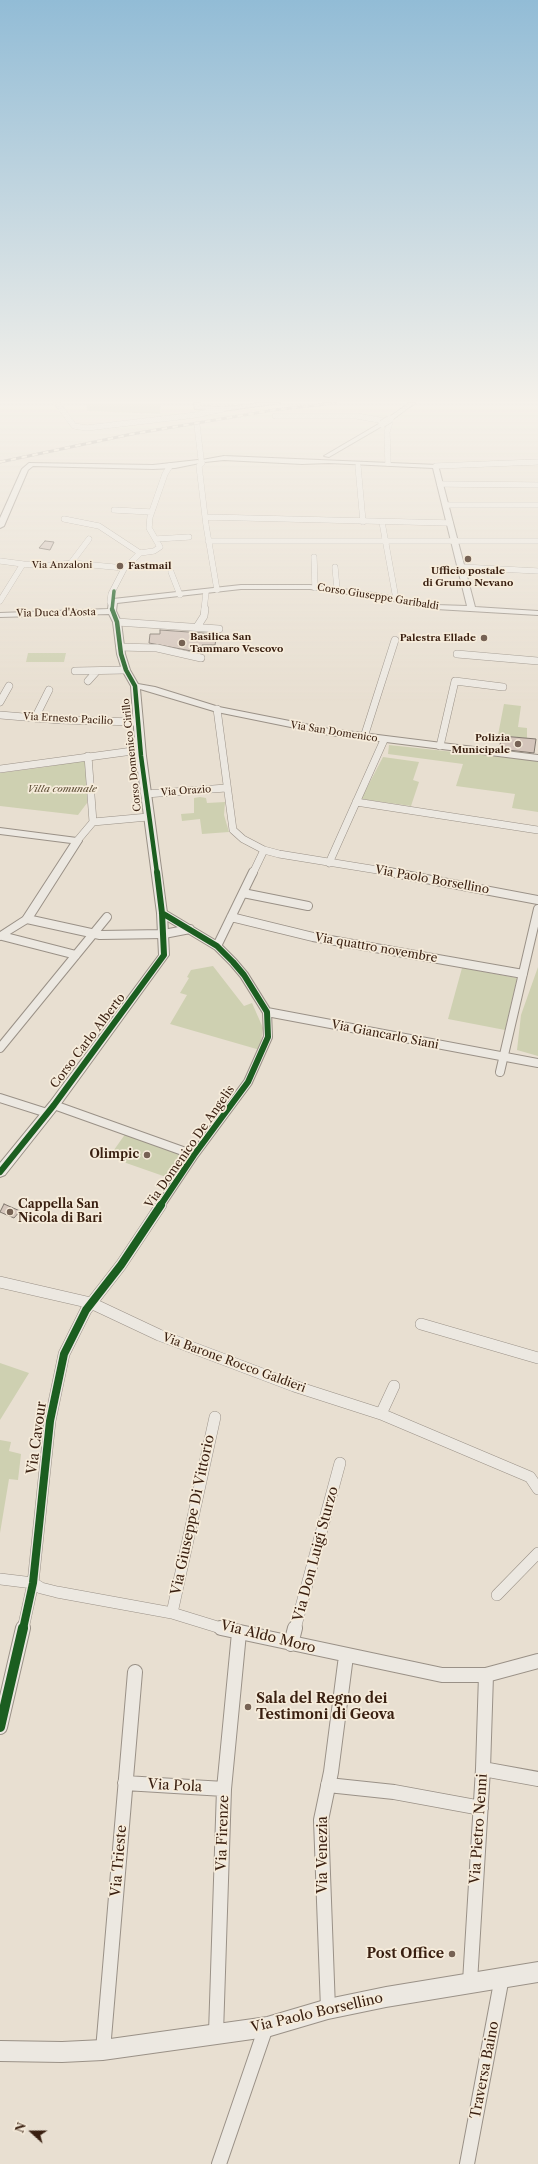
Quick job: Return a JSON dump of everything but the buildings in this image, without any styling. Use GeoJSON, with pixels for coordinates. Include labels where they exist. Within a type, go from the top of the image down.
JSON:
{"type":"FeatureCollection","features":[{"type":"Feature","properties":{"kind":"street"},"geometry":{"type":"LineString","coordinates":[[0,526],[10,504]]}},
{"type":"Feature","properties":{"kind":"street"},"geometry":{"type":"LineString","coordinates":[[154,504],[151,512],[149,528],[160,547],[154,551],[140,553],[124,568],[114,591],[111,594],[110,602],[113,611],[197,627],[219,629]]}},
{"type":"Feature","properties":{"kind":"street"},"geometry":{"type":"LineString","coordinates":[[203,504],[208,541],[217,590]]}},
{"type":"Feature","properties":{"kind":"street"},"geometry":{"type":"LineString","coordinates":[[361,504],[363,522]]}},
{"type":"Feature","properties":{"kind":"street"},"geometry":{"type":"LineString","coordinates":[[472,610],[446,505],[538,505]]}},
{"type":"Feature","properties":{"kind":"street"},"geometry":{"type":"LineString","coordinates":[[114,510],[151,512]]}},
{"type":"Feature","properties":{"kind":"street"},"geometry":{"type":"LineString","coordinates":[[205,517],[450,523]]}},
{"type":"Feature","properties":{"kind":"street"},"geometry":{"type":"LineString","coordinates":[[64,519],[100,526],[140,553]]}},
{"type":"Feature","properties":{"kind":"street"},"geometry":{"type":"LineString","coordinates":[[382,522],[396,599]]}},
{"type":"Feature","properties":{"kind":"street"},"geometry":{"type":"LineString","coordinates":[[156,539],[189,537]]}},
{"type":"Feature","properties":{"kind":"street"},"geometry":{"type":"LineString","coordinates":[[71,563],[89,539]]}},
{"type":"Feature","properties":{"kind":"street"},"geometry":{"type":"LineString","coordinates":[[208,541],[538,540]]}},
{"type":"Feature","properties":{"kind":"street"},"geometry":{"type":"LineString","coordinates":[[314,557],[315,588]]}},
{"type":"Feature","properties":{"kind":"street","name":"Via Anzaloni"},"geometry":{"type":"LineString","coordinates":[[0,561],[44,566],[71,563],[124,568]]}},
{"type":"Feature","properties":{"kind":"street"},"geometry":{"type":"LineString","coordinates":[[0,601],[23,564]]}},
{"type":"Feature","properties":{"kind":"street"},"geometry":{"type":"LineString","coordinates":[[461,566],[538,571]]}},
{"type":"Feature","properties":{"kind":"street"},"geometry":{"type":"LineString","coordinates":[[335,567],[336,590]]}},
{"type":"Feature","properties":{"kind":"street"},"geometry":{"type":"LineString","coordinates":[[171,572],[180,595]]}},
{"type":"Feature","properties":{"kind":"street","name":"Corso Giuseppe Garibaldi"},"geometry":{"type":"LineString","coordinates":[[180,595],[241,587],[315,588],[396,599],[436,607],[538,613]]}},
{"type":"Feature","properties":{"kind":"street"},"geometry":{"type":"LineString","coordinates":[[197,627],[204,616],[206,592]]}},
{"type":"Feature","properties":{"kind":"street","name":"Via Duca d'Aosta"},"geometry":{"type":"LineString","coordinates":[[0,615],[113,611],[180,595]]}},
{"type":"Feature","properties":{"kind":"street","name":"Corso Domenico Cirillo"},"geometry":{"type":"LineString","coordinates":[[113,611],[126,670],[135,686],[137,722],[148,817],[162,912]]}},
{"type":"Feature","properties":{"kind":"street"},"geometry":{"type":"LineString","coordinates":[[364,737],[395,640]]}},
{"type":"Feature","properties":{"kind":"street"},"geometry":{"type":"LineString","coordinates":[[120,647],[157,648],[201,658]]}},
{"type":"Feature","properties":{"kind":"street"},"geometry":{"type":"LineString","coordinates":[[457,654],[538,661]]}},
{"type":"Feature","properties":{"kind":"street"},"geometry":{"type":"LineString","coordinates":[[75,671],[126,670]]}},
{"type":"Feature","properties":{"kind":"street"},"geometry":{"type":"LineString","coordinates":[[88,681],[96,671]]}},
{"type":"Feature","properties":{"kind":"street"},"geometry":{"type":"LineString","coordinates":[[440,746],[455,681],[502,687]]}},
{"type":"Feature","properties":{"kind":"street"},"geometry":{"type":"LineString","coordinates":[[0,702],[9,686]]}},
{"type":"Feature","properties":{"kind":"street","name":"Via San Domenico"},"geometry":{"type":"LineString","coordinates":[[135,686],[152,688],[217,709],[292,725],[384,740],[538,758]]}},
{"type":"Feature","properties":{"kind":"street"},"geometry":{"type":"LineString","coordinates":[[35,718],[49,690]]}},
{"type":"Feature","properties":{"kind":"street","name":"Via Paolo Borsellino"},"geometry":{"type":"LineString","coordinates":[[217,709],[226,788],[233,830],[243,839],[264,850],[329,863],[537,899]]}},
{"type":"Feature","properties":{"kind":"street","name":"Via Ernesto Pacilio"},"geometry":{"type":"LineString","coordinates":[[0,715],[60,720],[137,722]]}},
{"type":"Feature","properties":{"kind":"street"},"geometry":{"type":"LineString","coordinates":[[329,863],[384,740]]}},
{"type":"Feature","properties":{"kind":"street"},"geometry":{"type":"LineString","coordinates":[[0,769],[140,750]]}},
{"type":"Feature","properties":{"kind":"street"},"geometry":{"type":"LineString","coordinates":[[1,937],[27,920],[77,841],[93,822],[88,756]]}},
{"type":"Feature","properties":{"kind":"street","name":"Via Orazio"},"geometry":{"type":"LineString","coordinates":[[146,794],[226,788]]}},
{"type":"Feature","properties":{"kind":"street"},"geometry":{"type":"LineString","coordinates":[[356,802],[538,830]]}},
{"type":"Feature","properties":{"kind":"street"},"geometry":{"type":"LineString","coordinates":[[93,822],[148,817]]}},
{"type":"Feature","properties":{"kind":"street"},"geometry":{"type":"LineString","coordinates":[[0,831],[77,841]]}},
{"type":"Feature","properties":{"kind":"street"},"geometry":{"type":"LineString","coordinates":[[217,946],[264,850]]}},
{"type":"Feature","properties":{"kind":"street"},"geometry":{"type":"LineString","coordinates":[[243,893],[308,906]]}},
{"type":"Feature","properties":{"kind":"street"},"geometry":{"type":"LineString","coordinates":[[500,1072],[538,909]]}},
{"type":"Feature","properties":{"kind":"street"},"geometry":{"type":"LineString","coordinates":[[162,912],[217,946],[244,975],[267,1012]]}},
{"type":"Feature","properties":{"kind":"street","name":"Corso Carlo Alberto"},"geometry":{"type":"LineString","coordinates":[[0,1172],[50,1109],[161,962],[165,949],[162,912]]}},
{"type":"Feature","properties":{"kind":"street"},"geometry":{"type":"LineString","coordinates":[[1,1044],[107,917]]}},
{"type":"Feature","properties":{"kind":"street","name":"Via quattro novembre"},"geometry":{"type":"LineString","coordinates":[[231,917],[313,937],[523,974]]}},
{"type":"Feature","properties":{"kind":"street"},"geometry":{"type":"LineString","coordinates":[[27,920],[94,933],[164,934],[190,929]]}},
{"type":"Feature","properties":{"kind":"street"},"geometry":{"type":"LineString","coordinates":[[1,937],[76,955]]}},
{"type":"Feature","properties":{"kind":"street","name":"Via Giancarlo Siani"},"geometry":{"type":"LineString","coordinates":[[267,1012],[538,1063]]}},
{"type":"Feature","properties":{"kind":"street","name":"Via Domenico De Angelis"},"geometry":{"type":"LineString","coordinates":[[91,1303],[143,1234],[194,1155],[234,1103],[257,1065],[268,1037],[267,1012]]}},
{"type":"Feature","properties":{"kind":"street"},"geometry":{"type":"LineString","coordinates":[[0,1098],[50,1109],[194,1155]]}},
{"type":"Feature","properties":{"kind":"street","name":"Via Barone Rocco Galdieri"},"geometry":{"type":"LineString","coordinates":[[0,1282],[91,1303],[159,1335],[294,1386],[381,1414],[534,1478],[538,1489]]}},
{"type":"Feature","properties":{"kind":"street","name":"Via Cavour"},"geometry":{"type":"LineString","coordinates":[[0,1727],[33,1583],[50,1421],[58,1378],[64,1354],[91,1303]]}},
{"type":"Feature","properties":{"kind":"street"},"geometry":{"type":"LineString","coordinates":[[421,1324],[538,1358]]}},
{"type":"Feature","properties":{"kind":"street"},"geometry":{"type":"LineString","coordinates":[[381,1414],[394,1386]]}},
{"type":"Feature","properties":{"kind":"street","name":"Via Giuseppe Di Vittorio"},"geometry":{"type":"LineString","coordinates":[[172,1612],[215,1417]]}},
{"type":"Feature","properties":{"kind":"street","name":"Via Don Luigi Sturzo"},"geometry":{"type":"LineString","coordinates":[[291,1644],[340,1463]]}},
{"type":"Feature","properties":{"kind":"street"},"geometry":{"type":"LineString","coordinates":[[496,1595],[538,1553]]}},
{"type":"Feature","properties":{"kind":"street","name":"Via Aldo Moro"},"geometry":{"type":"LineString","coordinates":[[0,1579],[33,1583],[42,1588],[57,1592],[172,1612],[239,1633],[442,1675],[486,1675],[538,1661]]}},
{"type":"Feature","properties":{"kind":"street","name":"Via Firenze"},"geometry":{"type":"LineString","coordinates":[[216,2033],[224,1789],[239,1633]]}},
{"type":"Feature","properties":{"kind":"street","name":"Via Venezia"},"geometry":{"type":"LineString","coordinates":[[328,2009],[321,1820],[328,1785],[346,1656]]}},
{"type":"Feature","properties":{"kind":"street","name":"Via Trieste"},"geometry":{"type":"LineString","coordinates":[[104,2050],[135,1672]]}},
{"type":"Feature","properties":{"kind":"street","name":"Via Pietro Nenni"},"geometry":{"type":"LineString","coordinates":[[470,1982],[481,1808],[486,1675]]}},
{"type":"Feature","properties":{"kind":"street"},"geometry":{"type":"LineString","coordinates":[[483,1769],[538,1779]]}},
{"type":"Feature","properties":{"kind":"street","name":"Via Pola"},"geometry":{"type":"LineString","coordinates":[[125,1783],[224,1789]]}},
{"type":"Feature","properties":{"kind":"street"},"geometry":{"type":"LineString","coordinates":[[328,1785],[394,1792],[481,1808]]}},
{"type":"Feature","properties":{"kind":"street","name":"Via Paolo Borsellino"},"geometry":{"type":"LineString","coordinates":[[0,2051],[62,2052],[104,2050],[267,2027],[328,2009],[470,1982],[538,1972]]}},
{"type":"Feature","properties":{"kind":"street","name":"Traversa Baino"},"geometry":{"type":"LineString","coordinates":[[467,2164],[502,1977]]}},
{"type":"Feature","properties":{"kind":"street"},"geometry":{"type":"LineString","coordinates":[[219,2164],[267,2027]]}},
{"type":"Feature","properties":{"kind":"green space"},"geometry":{"type":"Polygon","coordinates":[[[28,653],[66,653],[64,662],[26,662],[28,653]]]}},
{"type":"Feature","properties":{"kind":"green space"},"geometry":{"type":"Polygon","coordinates":[[[504,704],[521,706],[518,727],[527,728],[527,738],[498,735],[504,704]]]}},
{"type":"Feature","properties":{"kind":"green space"},"geometry":{"type":"Polygon","coordinates":[[[389,745],[538,761],[538,812],[512,808],[515,794],[456,786],[463,764],[388,754],[389,745]]]}},
{"type":"Feature","properties":{"kind":"green space"},"geometry":{"type":"Polygon","coordinates":[[[383,757],[419,762],[413,780],[419,782],[411,806],[361,799],[383,757]]]}},
{"type":"Feature","properties":{"kind":"green space","name":"Villa comunale"},"geometry":{"type":"Polygon","coordinates":[[[87,759],[87,803],[78,815],[0,806],[0,773],[46,767],[87,759]]]}},
{"type":"Feature","properties":{"kind":"green space"},"geometry":{"type":"Polygon","coordinates":[[[194,798],[206,798],[207,803],[225,802],[224,815],[229,832],[202,834],[200,819],[182,821],[181,814],[194,813],[194,798]]]}},
{"type":"Feature","properties":{"kind":"green space"},"geometry":{"type":"Polygon","coordinates":[[[213,966],[244,1006],[252,1003],[263,1028],[260,1050],[170,1024],[187,995],[180,993],[189,978],[187,977],[191,970],[213,966]]]}},
{"type":"Feature","properties":{"kind":"green space"},"geometry":{"type":"Polygon","coordinates":[[[538,967],[538,1056],[517,1050],[521,1015],[538,967]]]}},
{"type":"Feature","properties":{"kind":"green space"},"geometry":{"type":"Polygon","coordinates":[[[462,968],[517,978],[505,1030],[448,1019],[462,968]]]}},
{"type":"Feature","properties":{"kind":"green space","name":"Olimpic"},"geometry":{"type":"Polygon","coordinates":[[[126,1133],[185,1154],[169,1178],[109,1157],[126,1133]]]}},
{"type":"Feature","properties":{"kind":"green space"},"geometry":{"type":"Polygon","coordinates":[[[0,1363],[29,1373],[0,1420],[0,1363]]]}},
{"type":"Feature","properties":{"kind":"green space"},"geometry":{"type":"Polygon","coordinates":[[[0,1440],[11,1442],[9,1451],[21,1454],[18,1480],[9,1479],[0,1533],[0,1440]]]}},
{"type":"Feature","properties":{"kind":"cycle path"},"geometry":{"type":"LineString","coordinates":[[0,1172],[54,1105],[164,955],[162,913],[141,756],[135,686],[126,670],[121,654],[117,622],[112,611],[114,591]]}},
{"type":"Feature","properties":{"kind":"cycle path"},"geometry":{"type":"LineString","coordinates":[[0,1727],[33,1583],[50,1421],[64,1354],[86,1310],[121,1265],[194,1155],[248,1082],[268,1037],[267,1012],[244,975],[233,962],[217,946],[162,913]]}},
{"type":"Feature","properties":{"kind":"place","name":"Ufficio postale di Grumo Nevano"},"geometry":{"type":"Point","coordinates":[468,559]}},
{"type":"Feature","properties":{"kind":"place","name":"Fastmail"},"geometry":{"type":"Point","coordinates":[120,566]}},
{"type":"Feature","properties":{"kind":"place","name":"Palestra Ellade"},"geometry":{"type":"Point","coordinates":[484,638]}},
{"type":"Feature","properties":{"kind":"place","name":"Basilica San Tammaro Vescovo"},"geometry":{"type":"Point","coordinates":[182,643]}},
{"type":"Feature","properties":{"kind":"place","name":"Polizia Municipale"},"geometry":{"type":"Point","coordinates":[518,744]}},
{"type":"Feature","properties":{"kind":"place","name":"Olimpic"},"geometry":{"type":"Point","coordinates":[147,1155]}},
{"type":"Feature","properties":{"kind":"place","name":"Cappella San Nicola di Bari"},"geometry":{"type":"Point","coordinates":[10,1212]}},
{"type":"Feature","properties":{"kind":"place","name":"Sala del Regno dei Testimoni di Geova"},"geometry":{"type":"Point","coordinates":[248,1707]}},
{"type":"Feature","properties":{"kind":"place","name":"Post Office"},"geometry":{"type":"Point","coordinates":[452,1954]}}]}
